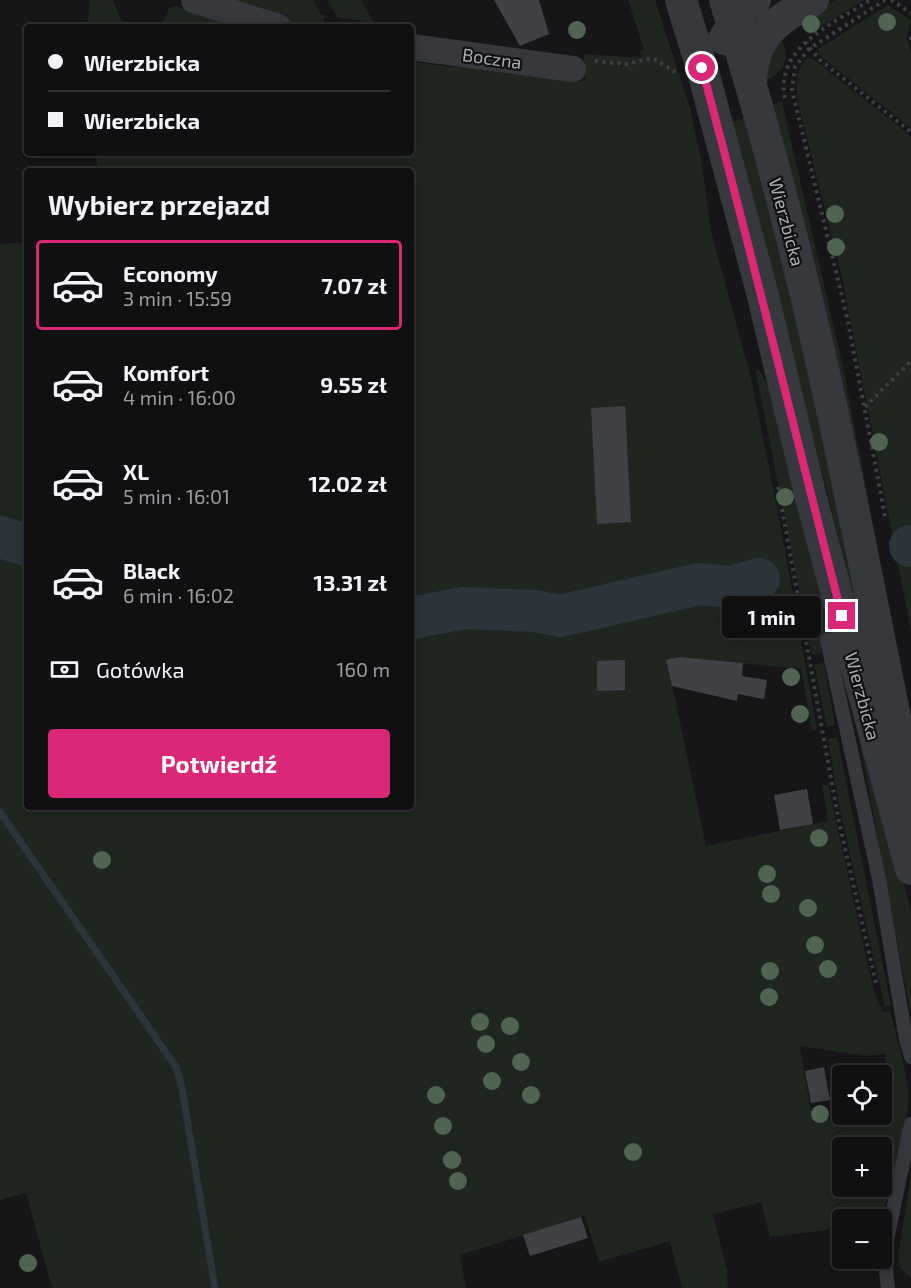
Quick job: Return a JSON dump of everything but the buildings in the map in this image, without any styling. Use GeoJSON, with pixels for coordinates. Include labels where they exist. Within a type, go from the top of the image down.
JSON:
{"type":"FeatureCollection","features":[{"type":"Feature","properties":{"kind":"street"},"geometry":{"type":"LineString","coordinates":[[194,0],[269,24]]}},
{"type":"Feature","properties":{"kind":"street","name":"Wierzbicka"},"geometry":{"type":"LineString","coordinates":[[681,0],[762,292],[811,498],[911,869]]}},
{"type":"Feature","properties":{"kind":"street"},"geometry":{"type":"LineString","coordinates":[[689,0],[709,14],[729,12],[755,0]]}},
{"type":"Feature","properties":{"kind":"street"},"geometry":{"type":"LineString","coordinates":[[710,99],[714,63],[729,12]]}},
{"type":"Feature","properties":{"kind":"street"},"geometry":{"type":"LineString","coordinates":[[729,12],[751,29],[792,13]]}},
{"type":"Feature","properties":{"kind":"street","name":"Wierzbicka"},"geometry":{"type":"LineString","coordinates":[[729,12],[787,218],[819,345],[911,799]]}},
{"type":"Feature","properties":{"kind":"street"},"geometry":{"type":"LineString","coordinates":[[750,89],[756,49],[763,36],[792,13]]}},
{"type":"Feature","properties":{"kind":"street","name":"Boczna"},"geometry":{"type":"LineString","coordinates":[[414,47],[573,69]]}},
{"type":"Feature","properties":{"kind":"lane"},"geometry":{"type":"LineString","coordinates":[[826,640],[879,879],[900,1006],[911,1057]]}},
{"type":"Feature","properties":{"kind":"lane"},"geometry":{"type":"LineString","coordinates":[[842,710],[859,682]]}},
{"type":"Feature","properties":{"kind":"lane"},"geometry":{"type":"LineString","coordinates":[[888,1288],[884,1254],[911,1124]]}},
{"type":"Feature","properties":{"kind":"path"},"geometry":{"type":"LineString","coordinates":[[795,53],[805,42],[870,0]]}},
{"type":"Feature","properties":{"kind":"path"},"geometry":{"type":"LineString","coordinates":[[885,0],[809,49],[795,67],[792,90],[844,306],[887,528]]}},
{"type":"Feature","properties":{"kind":"path"},"geometry":{"type":"LineString","coordinates":[[891,0],[911,14]]}},
{"type":"Feature","properties":{"kind":"path"},"geometry":{"type":"LineString","coordinates":[[792,13],[809,49],[911,132]]}},
{"type":"Feature","properties":{"kind":"path"},"geometry":{"type":"LineString","coordinates":[[573,69],[588,61],[627,64],[653,58],[680,76]]}},
{"type":"Feature","properties":{"kind":"path"},"geometry":{"type":"LineString","coordinates":[[864,408],[911,361]]}},
{"type":"Feature","properties":{"kind":"path"},"geometry":{"type":"LineString","coordinates":[[777,480],[839,822],[878,992],[882,1009],[900,1006]]}},
{"type":"Feature","properties":{"kind":"shaded area"},"geometry":{"type":"Polygon","coordinates":[[[90,0],[113,0],[123,24],[87,24],[90,0]]]}},
{"type":"Feature","properties":{"kind":"shaded area"},"geometry":{"type":"Polygon","coordinates":[[[209,0],[313,0],[321,14],[325,15],[324,24],[291,23],[209,0]]]}},
{"type":"Feature","properties":{"kind":"shaded area"},"geometry":{"type":"Polygon","coordinates":[[[327,0],[361,0],[374,23],[337,17],[327,0]]]}},
{"type":"Feature","properties":{"kind":"shaded area"},"geometry":{"type":"Polygon","coordinates":[[[628,0],[655,0],[689,105],[701,158],[711,231],[750,374],[780,523],[817,729],[812,731],[801,669],[679,657],[667,660],[706,846],[828,821],[822,785],[828,785],[874,992],[883,1013],[890,1011],[902,1056],[908,1091],[907,1117],[892,1181],[892,1137],[832,1137],[832,1197],[887,1197],[884,1209],[832,1209],[832,1229],[770,1237],[761,1202],[713,1214],[727,1270],[728,1288],[682,1288],[670,1241],[599,1262],[585,1216],[460,1255],[466,1288],[52,1288],[26,1193],[0,1200],[0,244],[24,242],[24,810],[414,810],[414,168],[98,168],[96,156],[414,156],[414,61],[450,67],[473,66],[572,81],[585,80],[583,54],[642,58],[640,51],[644,49],[628,0]]]}},
{"type":"Feature","properties":{"kind":"shaded area"},"geometry":{"type":"Polygon","coordinates":[[[835,0],[864,0],[808,35],[800,23],[835,0]]]}},
{"type":"Feature","properties":{"kind":"shaded area"},"geometry":{"type":"Polygon","coordinates":[[[888,5],[911,20],[907,39],[911,53],[911,128],[819,55],[818,49],[888,5]]]}},
{"type":"Feature","properties":{"kind":"shaded area"},"geometry":{"type":"Polygon","coordinates":[[[175,6],[238,24],[162,24],[169,8],[175,6]]]}},
{"type":"Feature","properties":{"kind":"shaded area"},"geometry":{"type":"Polygon","coordinates":[[[780,38],[784,45],[784,64],[777,74],[764,81],[763,71],[780,38]]]}},
{"type":"Feature","properties":{"kind":"shaded area"},"geometry":{"type":"Polygon","coordinates":[[[808,58],[813,59],[911,136],[911,631],[842,277],[799,107],[798,75],[808,58]]]}},
{"type":"Feature","properties":{"kind":"shaded area"},"geometry":{"type":"Polygon","coordinates":[[[782,102],[843,367],[887,597],[771,105],[782,102]]]}},
{"type":"Feature","properties":{"kind":"shaded area"},"geometry":{"type":"Polygon","coordinates":[[[748,117],[828,454],[845,548],[877,685],[731,122],[748,117]]]}},
{"type":"Feature","properties":{"kind":"shaded area"},"geometry":{"type":"Polygon","coordinates":[[[758,368],[770,389],[848,665],[840,668],[833,636],[821,639],[822,653],[812,655],[756,373],[758,368]]]}},
{"type":"Feature","properties":{"kind":"shaded area"},"geometry":{"type":"Polygon","coordinates":[[[824,663],[835,725],[827,727],[814,664],[824,663]]]}},
{"type":"Feature","properties":{"kind":"shaded area"},"geometry":{"type":"Polygon","coordinates":[[[858,710],[911,911],[911,1016],[856,722],[858,710]]]}},
{"type":"Feature","properties":{"kind":"shaded area"},"geometry":{"type":"Polygon","coordinates":[[[837,737],[891,1005],[885,1007],[840,811],[828,739],[837,737]]]}},
{"type":"Feature","properties":{"kind":"shaded area"},"geometry":{"type":"Polygon","coordinates":[[[911,1174],[911,1278],[901,1269],[898,1258],[911,1174]]]}},
{"type":"Feature","properties":{"kind":"waterway"},"geometry":{"type":"LineString","coordinates":[[0,537],[24,544]]}},
{"type":"Feature","properties":{"kind":"waterway"},"geometry":{"type":"LineString","coordinates":[[414,617],[464,608],[535,611],[560,616],[699,584],[732,587],[759,579]]}},
{"type":"Feature","properties":{"kind":"waterway"},"geometry":{"type":"LineString","coordinates":[[0,812],[176,1067],[182,1088],[215,1288]]}},
{"type":"Feature","properties":{"kind":"route"},"geometry":{"type":"LineString","coordinates":[[702,68],[762,292],[811,498],[842,616]]}}]}
